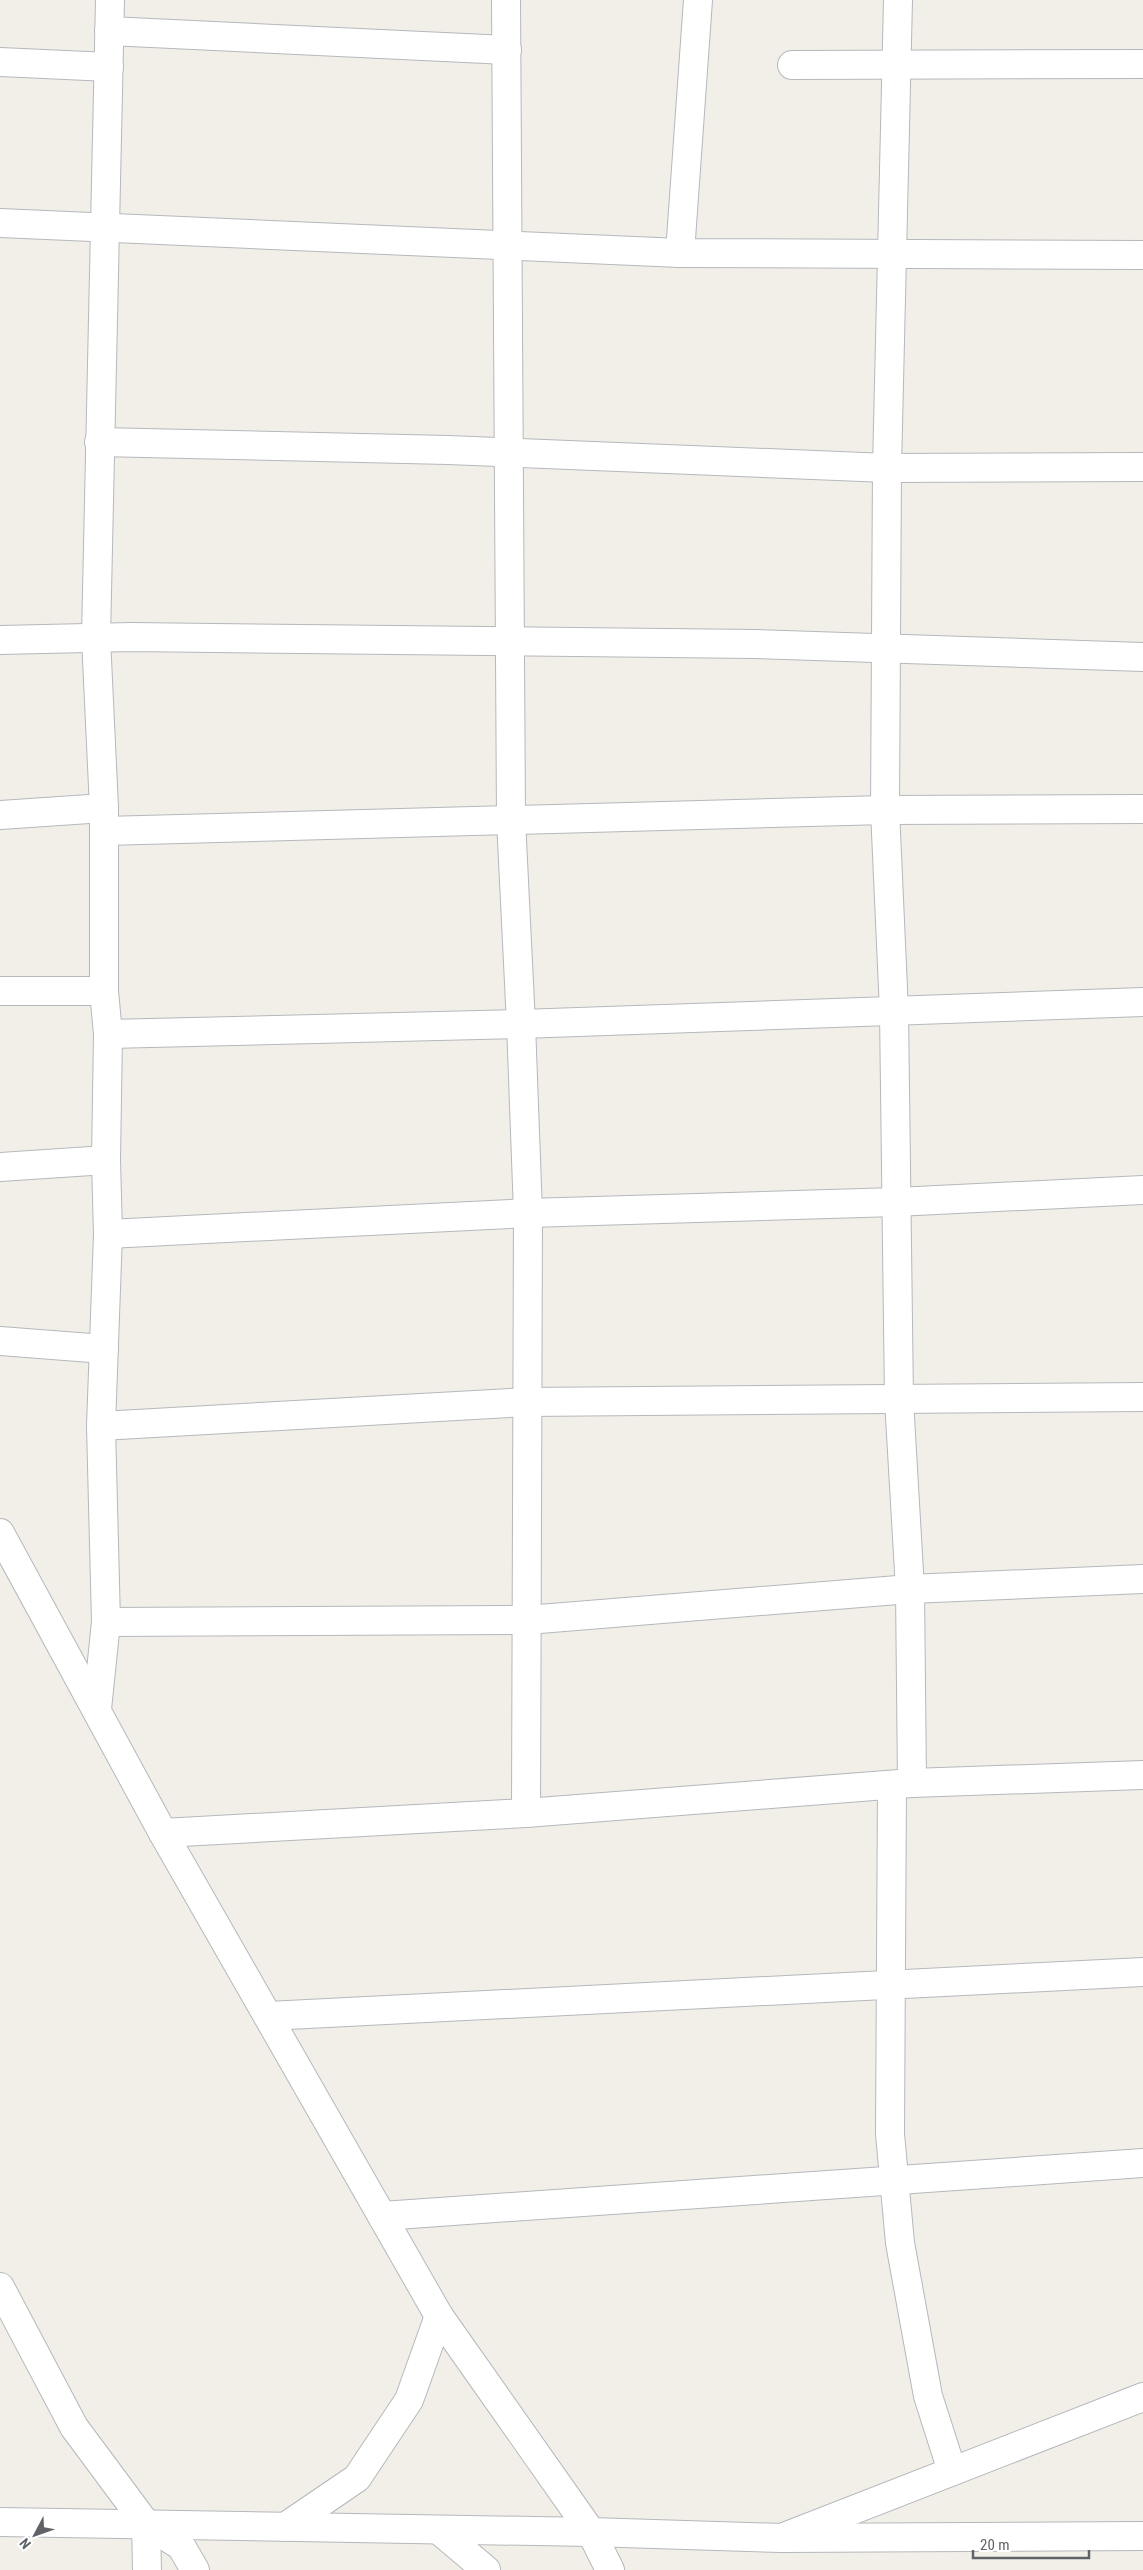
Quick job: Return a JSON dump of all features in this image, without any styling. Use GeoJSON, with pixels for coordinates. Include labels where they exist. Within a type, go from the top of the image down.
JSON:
{"type":"FeatureCollection","features":[{"type":"Feature","properties":{"kind":"street"},"geometry":{"type":"LineString","coordinates":[[97,1709],[106,1622],[101,1426],[108,1234],[106,1160],[108,1034],[104,991],[104,820],[96,638],[110,0]]}},
{"type":"Feature","properties":{"kind":"street"},"geometry":{"type":"LineString","coordinates":[[506,0],[510,820],[521,1024],[528,1213],[526,1812]]}},
{"type":"Feature","properties":{"kind":"street"},"geometry":{"type":"LineString","coordinates":[[680,253],[698,0]]}},
{"type":"Feature","properties":{"kind":"street"},"geometry":{"type":"LineString","coordinates":[[898,0],[887,468],[885,810],[894,1010],[898,1400],[910,1588],[902,1784],[890,1984],[890,2134],[900,2243],[928,2396],[952,2471]]}},
{"type":"Feature","properties":{"kind":"street"},"geometry":{"type":"LineString","coordinates":[[109,31],[507,50]]}},
{"type":"Feature","properties":{"kind":"street"},"geometry":{"type":"LineString","coordinates":[[0,62],[109,67]]}},
{"type":"Feature","properties":{"kind":"street"},"geometry":{"type":"LineString","coordinates":[[792,65],[1143,64]]}},
{"type":"Feature","properties":{"kind":"street"},"geometry":{"type":"LineString","coordinates":[[0,223],[680,253],[1143,255]]}},
{"type":"Feature","properties":{"kind":"street"},"geometry":{"type":"LineString","coordinates":[[99,442],[509,453],[887,468],[1143,468]]}},
{"type":"Feature","properties":{"kind":"street"},"geometry":{"type":"LineString","coordinates":[[0,640],[96,638],[510,641],[886,648],[1143,657]]}},
{"type":"Feature","properties":{"kind":"street"},"geometry":{"type":"LineString","coordinates":[[0,815],[104,820],[510,820],[885,810],[1143,809]]}},
{"type":"Feature","properties":{"kind":"street"},"geometry":{"type":"LineString","coordinates":[[0,991],[104,991]]}},
{"type":"Feature","properties":{"kind":"street"},"geometry":{"type":"LineString","coordinates":[[108,1034],[521,1024],[1143,1002]]}},
{"type":"Feature","properties":{"kind":"street"},"geometry":{"type":"LineString","coordinates":[[0,1167],[106,1160]]}},
{"type":"Feature","properties":{"kind":"street"},"geometry":{"type":"LineString","coordinates":[[108,1234],[528,1213],[896,1202],[1143,1190]]}},
{"type":"Feature","properties":{"kind":"street"},"geometry":{"type":"LineString","coordinates":[[0,1341],[104,1349]]}},
{"type":"Feature","properties":{"kind":"street"},"geometry":{"type":"LineString","coordinates":[[101,1426],[526,1402],[1143,1397]]}},
{"type":"Feature","properties":{"kind":"street"},"geometry":{"type":"LineString","coordinates":[[0,1533],[163,1833],[439,2316],[591,2532],[610,2570]]}},
{"type":"Feature","properties":{"kind":"street"},"geometry":{"type":"LineString","coordinates":[[106,1622],[527,1620],[910,1588],[1143,1579]]}},
{"type":"Feature","properties":{"kind":"street"},"geometry":{"type":"LineString","coordinates":[[163,1833],[526,1812],[902,1784],[1143,1776]]}},
{"type":"Feature","properties":{"kind":"street"},"geometry":{"type":"LineString","coordinates":[[268,2016],[1143,1972]]}},
{"type":"Feature","properties":{"kind":"street"},"geometry":{"type":"LineString","coordinates":[[382,2216],[1143,2163]]}},
{"type":"Feature","properties":{"kind":"street"},"geometry":{"type":"LineString","coordinates":[[0,2287],[74,2426],[146,2524],[181,2546],[195,2570]]}},
{"type":"Feature","properties":{"kind":"street"},"geometry":{"type":"LineString","coordinates":[[285,2527],[357,2478],[409,2400],[439,2316]]}},
{"type":"Feature","properties":{"kind":"street"},"geometry":{"type":"LineString","coordinates":[[782,2538],[1143,2397]]}},
{"type":"Feature","properties":{"kind":"street"},"geometry":{"type":"LineString","coordinates":[[0,2522],[440,2531],[591,2532],[782,2538],[1143,2536]]}},
{"type":"Feature","properties":{"kind":"street"},"geometry":{"type":"LineString","coordinates":[[146,2524],[147,2570]]}},
{"type":"Feature","properties":{"kind":"street"},"geometry":{"type":"LineString","coordinates":[[440,2531],[486,2570]]}}]}
